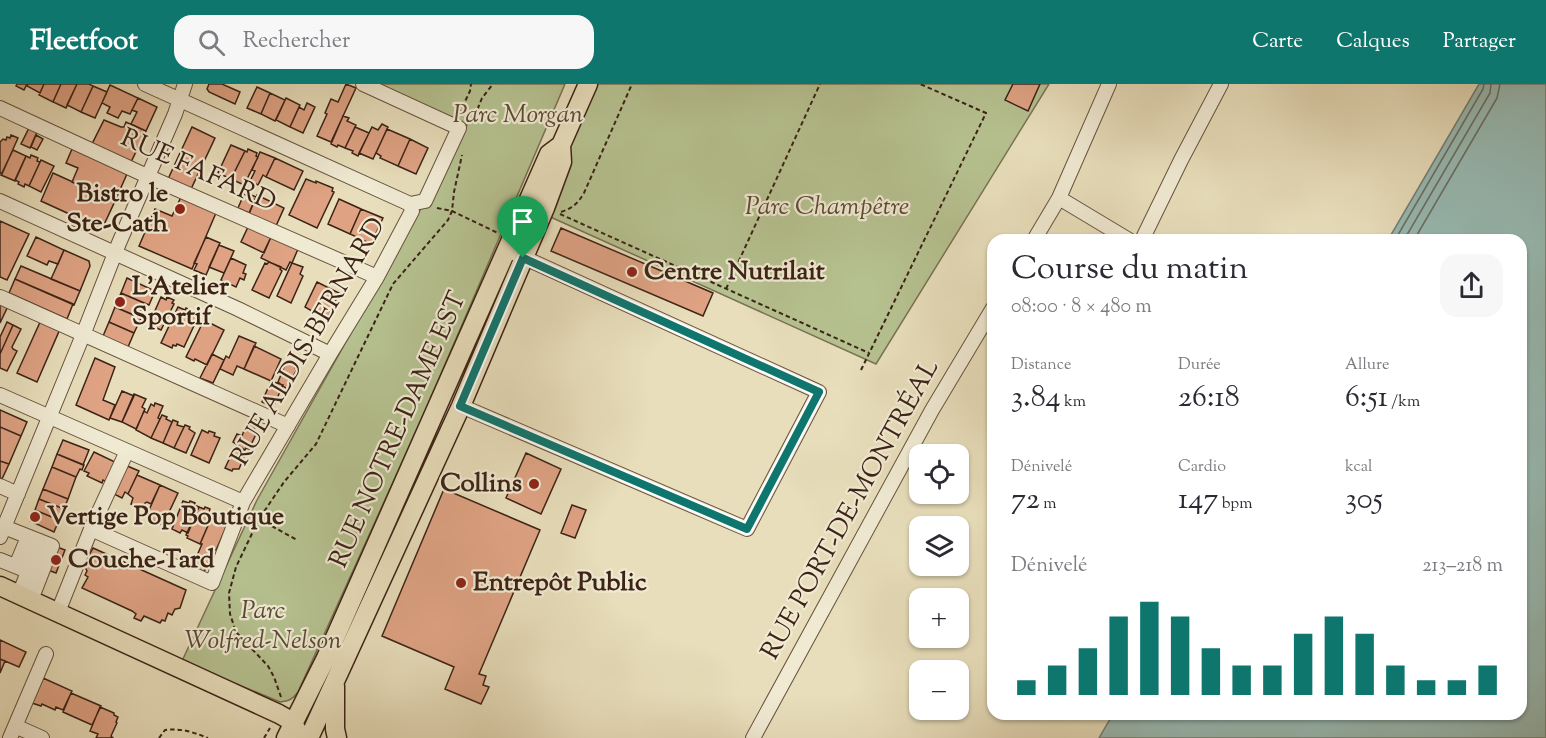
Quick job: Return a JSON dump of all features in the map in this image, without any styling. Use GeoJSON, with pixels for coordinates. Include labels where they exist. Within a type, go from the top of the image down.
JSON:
{"type":"FeatureCollection","features":[{"type":"Feature","properties":{"kind":"main road","name":"RUE NOTRE-DAME EST"},"geometry":{"type":"LineString","coordinates":[[309,738],[460,406],[545,208],[562,162],[561,145],[588,84]]}},
{"type":"Feature","properties":{"kind":"main road","name":"RUE NOTRE-DAME EST"},"geometry":{"type":"LineString","coordinates":[[293,733],[504,242],[549,154],[561,145]]}},
{"type":"Feature","properties":{"kind":"main road"},"geometry":{"type":"LineString","coordinates":[[0,586],[279,714],[293,733]]}},
{"type":"Feature","properties":{"kind":"main road"},"geometry":{"type":"LineString","coordinates":[[0,600],[293,733]]}},
{"type":"Feature","properties":{"kind":"main road"},"geometry":{"type":"LineString","coordinates":[[335,681],[335,729],[338,738]]}},
{"type":"Feature","properties":{"kind":"street"},"geometry":{"type":"LineString","coordinates":[[145,84],[410,204],[425,201],[462,125],[426,113],[363,84]]}},
{"type":"Feature","properties":{"kind":"street"},"geometry":{"type":"LineString","coordinates":[[25,597],[34,539],[2,532],[115,253],[175,114],[185,84]]}},
{"type":"Feature","properties":{"kind":"street"},"geometry":{"type":"LineString","coordinates":[[1038,234],[1059,198],[1109,84]]}},
{"type":"Feature","properties":{"kind":"street"},"geometry":{"type":"LineString","coordinates":[[1145,234],[1180,160],[1221,84]]}},
{"type":"Feature","properties":{"kind":"street","name":"RUE FAFARD"},"geometry":{"type":"LineString","coordinates":[[0,108],[147,176],[377,277]]}},
{"type":"Feature","properties":{"kind":"street"},"geometry":{"type":"LineString","coordinates":[[1059,198],[1119,234]]}},
{"type":"Feature","properties":{"kind":"street"},"geometry":{"type":"LineString","coordinates":[[0,201],[238,309],[330,354]]}},
{"type":"Feature","properties":{"kind":"street","name":"RUE ALDIS-BERNARD"},"geometry":{"type":"LineString","coordinates":[[92,529],[212,583],[243,502],[377,277],[412,211],[410,204]]}},
{"type":"Feature","properties":{"kind":"street"},"geometry":{"type":"LineString","coordinates":[[460,406],[747,529],[819,392],[523,258],[504,242]]}},
{"type":"Feature","properties":{"kind":"street"},"geometry":{"type":"LineString","coordinates":[[0,297],[288,426]]}},
{"type":"Feature","properties":{"kind":"street","name":"RUE PORT-DE-MONTRÉAL"},"geometry":{"type":"LineString","coordinates":[[753,738],[932,410],[987,318]]}},
{"type":"Feature","properties":{"kind":"street"},"geometry":{"type":"LineString","coordinates":[[0,395],[243,502]]}},
{"type":"Feature","properties":{"kind":"street"},"geometry":{"type":"LineString","coordinates":[[58,612],[127,451]]}},
{"type":"Feature","properties":{"kind":"street"},"geometry":{"type":"LineString","coordinates":[[0,486],[18,494]]}},
{"type":"Feature","properties":{"kind":"street"},"geometry":{"type":"LineString","coordinates":[[0,560],[28,571]]}},
{"type":"Feature","properties":{"kind":"street"},"geometry":{"type":"LineString","coordinates":[[42,738],[13,732],[46,654]]}},
{"type":"Feature","properties":{"kind":"path"},"geometry":{"type":"LineString","coordinates":[[462,125],[471,84]]}},
{"type":"Feature","properties":{"kind":"path"},"geometry":{"type":"LineString","coordinates":[[462,125],[493,84]]}},
{"type":"Feature","properties":{"kind":"path"},"geometry":{"type":"LineString","coordinates":[[632,84],[584,193],[572,208],[558,213],[869,353]]}},
{"type":"Feature","properties":{"kind":"path"},"geometry":{"type":"LineString","coordinates":[[726,289],[820,84]]}},
{"type":"Feature","properties":{"kind":"path"},"geometry":{"type":"LineString","coordinates":[[861,370],[986,112],[920,84]]}},
{"type":"Feature","properties":{"kind":"path"},"geometry":{"type":"LineString","coordinates":[[284,705],[268,666],[236,632],[230,615],[229,592],[236,567],[259,519],[284,482],[316,444],[393,284],[445,224],[452,212],[454,192],[464,150]]}},
{"type":"Feature","properties":{"kind":"path"},"geometry":{"type":"LineString","coordinates":[[429,206],[452,212],[504,242]]}},
{"type":"Feature","properties":{"kind":"path"},"geometry":{"type":"LineString","coordinates":[[259,519],[297,540]]}},
{"type":"Feature","properties":{"kind":"path"},"geometry":{"type":"LineString","coordinates":[[159,738],[165,730],[185,729],[208,738]]}},
{"type":"Feature","properties":{"kind":"green space","name":"Parc Wolfred-Nelson"},"geometry":{"type":"Polygon","coordinates":[[[378,84],[565,84],[423,416],[298,692],[290,699],[280,702],[182,661],[257,500],[467,125],[378,84]]]}},
{"type":"Feature","properties":{"kind":"green space","name":"Parc Champêtre"},"geometry":{"type":"Polygon","coordinates":[[[591,84],[1049,84],[876,364],[535,210],[591,84]]]}},
{"type":"Feature","properties":{"kind":"water"},"geometry":{"type":"Polygon","coordinates":[[[1479,84],[1546,84],[1546,738],[1099,738],[1110,720],[1527,720],[1527,234],[1392,234],[1479,84]]]}},
{"type":"Feature","properties":{"kind":"building"},"geometry":{"type":"Polygon","coordinates":[[[27,84],[24,90],[16,86],[27,84]]]}},
{"type":"Feature","properties":{"kind":"building"},"geometry":{"type":"Polygon","coordinates":[[[28,84],[44,84],[40,93],[27,86],[28,84]]]}},
{"type":"Feature","properties":{"kind":"building"},"geometry":{"type":"Polygon","coordinates":[[[44,84],[61,84],[53,102],[39,95],[44,84]]]}},
{"type":"Feature","properties":{"kind":"building"},"geometry":{"type":"Polygon","coordinates":[[[61,84],[77,84],[66,108],[53,102],[61,84]]]}},
{"type":"Feature","properties":{"kind":"building"},"geometry":{"type":"Polygon","coordinates":[[[77,84],[93,86],[81,112],[67,105],[77,84]]]}},
{"type":"Feature","properties":{"kind":"building"},"geometry":{"type":"Polygon","coordinates":[[[209,84],[222,84],[240,92],[235,104],[209,92],[207,89],[209,84]]]}},
{"type":"Feature","properties":{"kind":"building"},"geometry":{"type":"Polygon","coordinates":[[[346,84],[356,88],[331,142],[317,136],[331,99],[338,102],[346,84]]]}},
{"type":"Feature","properties":{"kind":"building"},"geometry":{"type":"Polygon","coordinates":[[[1013,84],[1040,84],[1028,111],[1005,100],[1013,84]]]}},
{"type":"Feature","properties":{"kind":"building"},"geometry":{"type":"Polygon","coordinates":[[[110,85],[138,98],[130,114],[122,111],[118,118],[107,113],[110,107],[102,103],[110,85]]]}},
{"type":"Feature","properties":{"kind":"building"},"geometry":{"type":"Polygon","coordinates":[[[93,86],[107,92],[95,118],[81,112],[93,86]]]}},
{"type":"Feature","properties":{"kind":"building"},"geometry":{"type":"Polygon","coordinates":[[[257,87],[270,93],[261,114],[247,108],[257,87]]]}},
{"type":"Feature","properties":{"kind":"building"},"geometry":{"type":"Polygon","coordinates":[[[270,93],[285,100],[275,121],[261,114],[270,93]]]}},
{"type":"Feature","properties":{"kind":"building"},"geometry":{"type":"Polygon","coordinates":[[[138,98],[157,107],[146,131],[131,124],[137,112],[132,110],[138,98]]]}},
{"type":"Feature","properties":{"kind":"building"},"geometry":{"type":"Polygon","coordinates":[[[286,98],[300,105],[290,127],[276,120],[286,98]]]}},
{"type":"Feature","properties":{"kind":"building"},"geometry":{"type":"Polygon","coordinates":[[[307,103],[315,107],[303,133],[290,127],[299,107],[304,110],[307,103]]]}},
{"type":"Feature","properties":{"kind":"building"},"geometry":{"type":"Polygon","coordinates":[[[343,116],[349,118],[347,121],[356,125],[345,148],[331,144],[343,116]]]}},
{"type":"Feature","properties":{"kind":"building"},"geometry":{"type":"Polygon","coordinates":[[[104,120],[121,127],[124,127],[126,122],[146,131],[131,162],[92,144],[104,120]]]}},
{"type":"Feature","properties":{"kind":"building"},"geometry":{"type":"Polygon","coordinates":[[[382,124],[388,127],[373,159],[359,153],[372,127],[378,130],[382,124]]]}},
{"type":"Feature","properties":{"kind":"building"},"geometry":{"type":"Polygon","coordinates":[[[192,127],[215,138],[191,189],[168,179],[192,127]]]}},
{"type":"Feature","properties":{"kind":"building"},"geometry":{"type":"Polygon","coordinates":[[[355,127],[369,133],[358,156],[345,148],[355,127]]]}},
{"type":"Feature","properties":{"kind":"building"},"geometry":{"type":"Polygon","coordinates":[[[29,128],[37,132],[30,148],[21,144],[29,128]]]}},
{"type":"Feature","properties":{"kind":"building"},"geometry":{"type":"Polygon","coordinates":[[[387,129],[410,139],[398,166],[380,158],[381,156],[376,153],[387,129]]]}},
{"type":"Feature","properties":{"kind":"building"},"geometry":{"type":"Polygon","coordinates":[[[11,135],[18,138],[2,174],[0,173],[0,142],[3,139],[6,140],[7,137],[10,138],[11,135]]]}},
{"type":"Feature","properties":{"kind":"building"},"geometry":{"type":"Polygon","coordinates":[[[36,135],[43,139],[37,150],[31,147],[36,135]]]}},
{"type":"Feature","properties":{"kind":"building"},"geometry":{"type":"Polygon","coordinates":[[[410,139],[428,148],[416,174],[398,166],[410,139]]]}},
{"type":"Feature","properties":{"kind":"building"},"geometry":{"type":"Polygon","coordinates":[[[231,145],[245,151],[231,179],[218,173],[231,145]]]}},
{"type":"Feature","properties":{"kind":"building"},"geometry":{"type":"Polygon","coordinates":[[[72,149],[127,174],[115,201],[72,182],[78,168],[66,163],[72,149]]]}},
{"type":"Feature","properties":{"kind":"building"},"geometry":{"type":"Polygon","coordinates":[[[248,149],[257,153],[258,157],[244,185],[233,180],[232,177],[248,149]]]}},
{"type":"Feature","properties":{"kind":"building"},"geometry":{"type":"Polygon","coordinates":[[[13,150],[26,156],[15,181],[1,175],[13,150]]]}},
{"type":"Feature","properties":{"kind":"building"},"geometry":{"type":"Polygon","coordinates":[[[260,152],[275,158],[266,177],[263,175],[258,185],[250,181],[260,152]]]}},
{"type":"Feature","properties":{"kind":"building"},"geometry":{"type":"Polygon","coordinates":[[[31,155],[38,158],[37,161],[40,162],[29,186],[25,184],[24,187],[15,180],[26,156],[30,158],[31,155]]]}},
{"type":"Feature","properties":{"kind":"building"},"geometry":{"type":"Polygon","coordinates":[[[275,158],[303,171],[294,190],[266,177],[275,158]]]}},
{"type":"Feature","properties":{"kind":"building"},"geometry":{"type":"Polygon","coordinates":[[[41,160],[54,166],[41,192],[29,186],[41,160]]]}},
{"type":"Feature","properties":{"kind":"building"},"geometry":{"type":"Polygon","coordinates":[[[53,173],[115,201],[102,229],[41,201],[53,173]]]}},
{"type":"Feature","properties":{"kind":"building"},"geometry":{"type":"Polygon","coordinates":[[[306,179],[333,188],[334,192],[317,228],[289,215],[306,179]]]}},
{"type":"Feature","properties":{"kind":"building"},"geometry":{"type":"Polygon","coordinates":[[[244,194],[256,197],[249,213],[238,208],[244,194]]]}},
{"type":"Feature","properties":{"kind":"building"},"geometry":{"type":"Polygon","coordinates":[[[257,195],[284,208],[276,226],[249,214],[257,195]]]}},
{"type":"Feature","properties":{"kind":"building"},"geometry":{"type":"Polygon","coordinates":[[[181,197],[216,213],[192,269],[139,246],[155,209],[172,216],[181,197]]]}},
{"type":"Feature","properties":{"kind":"building"},"geometry":{"type":"Polygon","coordinates":[[[339,199],[361,209],[350,234],[328,224],[339,199]]]}},
{"type":"Feature","properties":{"kind":"building"},"geometry":{"type":"Polygon","coordinates":[[[361,209],[383,218],[371,244],[350,234],[361,209]]]}},
{"type":"Feature","properties":{"kind":"building"},"geometry":{"type":"Polygon","coordinates":[[[0,221],[29,234],[7,280],[0,277],[0,221]]]}},
{"type":"Feature","properties":{"kind":"building"},"geometry":{"type":"Polygon","coordinates":[[[248,227],[271,237],[264,253],[241,242],[248,227]]]}},
{"type":"Feature","properties":{"kind":"building","name":"Centre Nutrilait"},"geometry":{"type":"Polygon","coordinates":[[[561,228],[713,293],[703,316],[551,251],[561,228]]]}},
{"type":"Feature","properties":{"kind":"building"},"geometry":{"type":"Polygon","coordinates":[[[36,237],[64,250],[58,264],[49,261],[47,265],[27,256],[36,237]]]}},
{"type":"Feature","properties":{"kind":"building"},"geometry":{"type":"Polygon","coordinates":[[[206,237],[220,243],[206,275],[194,270],[197,264],[194,263],[206,237]]]}},
{"type":"Feature","properties":{"kind":"building"},"geometry":{"type":"Polygon","coordinates":[[[271,237],[298,249],[286,270],[261,258],[271,237]]]}},
{"type":"Feature","properties":{"kind":"building"},"geometry":{"type":"Polygon","coordinates":[[[219,245],[234,251],[224,273],[209,267],[219,245]]]}},
{"type":"Feature","properties":{"kind":"building"},"geometry":{"type":"Polygon","coordinates":[[[64,250],[89,261],[90,266],[80,291],[51,279],[64,250]]]}},
{"type":"Feature","properties":{"kind":"building"},"geometry":{"type":"Polygon","coordinates":[[[231,258],[246,265],[243,273],[246,274],[244,280],[240,278],[236,287],[221,280],[231,258]]]}},
{"type":"Feature","properties":{"kind":"building"},"geometry":{"type":"Polygon","coordinates":[[[269,262],[281,267],[282,271],[269,298],[252,290],[265,263],[269,262]]]}},
{"type":"Feature","properties":{"kind":"building"},"geometry":{"type":"Polygon","coordinates":[[[292,263],[303,267],[300,274],[303,276],[291,303],[277,296],[292,263]]]}},
{"type":"Feature","properties":{"kind":"building"},"geometry":{"type":"Polygon","coordinates":[[[21,266],[80,291],[74,305],[15,279],[21,266]]]}},
{"type":"Feature","properties":{"kind":"building"},"geometry":{"type":"Polygon","coordinates":[[[127,278],[155,291],[149,305],[121,293],[127,278]]]}},
{"type":"Feature","properties":{"kind":"building"},"geometry":{"type":"Polygon","coordinates":[[[15,279],[73,304],[67,319],[9,293],[15,279]]]}},
{"type":"Feature","properties":{"kind":"building"},"geometry":{"type":"Polygon","coordinates":[[[317,282],[339,293],[328,317],[321,314],[320,316],[305,307],[317,282]]]}},
{"type":"Feature","properties":{"kind":"building"},"geometry":{"type":"Polygon","coordinates":[[[121,293],[144,303],[138,317],[115,307],[121,293]]]}},
{"type":"Feature","properties":{"kind":"building"},"geometry":{"type":"Polygon","coordinates":[[[161,297],[174,300],[172,303],[174,304],[161,330],[152,326],[150,322],[161,297]]]}},
{"type":"Feature","properties":{"kind":"building"},"geometry":{"type":"Polygon","coordinates":[[[0,300],[9,304],[0,323],[0,300]]]}},
{"type":"Feature","properties":{"kind":"building"},"geometry":{"type":"Polygon","coordinates":[[[115,307],[141,318],[134,333],[109,322],[115,307]]]}},
{"type":"Feature","properties":{"kind":"building"},"geometry":{"type":"Polygon","coordinates":[[[178,307],[192,311],[191,313],[198,317],[184,347],[177,344],[172,348],[161,343],[178,307]]]}},
{"type":"Feature","properties":{"kind":"building"},"geometry":{"type":"Polygon","coordinates":[[[41,320],[60,329],[37,382],[17,373],[41,320]]]}},
{"type":"Feature","properties":{"kind":"building"},"geometry":{"type":"Polygon","coordinates":[[[204,320],[224,330],[207,365],[186,357],[204,320]]]}},
{"type":"Feature","properties":{"kind":"building"},"geometry":{"type":"Polygon","coordinates":[[[7,322],[13,325],[0,354],[0,337],[7,322]]]}},
{"type":"Feature","properties":{"kind":"building"},"geometry":{"type":"Polygon","coordinates":[[[109,322],[134,333],[128,347],[103,336],[109,322]]]}},
{"type":"Feature","properties":{"kind":"building"},"geometry":{"type":"Polygon","coordinates":[[[13,325],[21,329],[12,347],[17,351],[7,371],[0,368],[0,354],[13,325]]]}},
{"type":"Feature","properties":{"kind":"building"},"geometry":{"type":"Polygon","coordinates":[[[239,336],[256,343],[244,369],[237,366],[233,375],[220,369],[226,356],[229,358],[239,336]]]}},
{"type":"Feature","properties":{"kind":"building"},"geometry":{"type":"Polygon","coordinates":[[[254,346],[281,359],[271,381],[244,369],[254,346]]]}},
{"type":"Feature","properties":{"kind":"building"},"geometry":{"type":"Polygon","coordinates":[[[212,354],[224,360],[213,383],[200,378],[212,354]]]}},
{"type":"Feature","properties":{"kind":"building"},"geometry":{"type":"Polygon","coordinates":[[[95,358],[115,367],[103,400],[115,405],[109,420],[76,405],[95,358]]]}},
{"type":"Feature","properties":{"kind":"building"},"geometry":{"type":"Polygon","coordinates":[[[287,360],[294,362],[297,369],[287,389],[278,382],[287,360]]]}},
{"type":"Feature","properties":{"kind":"building"},"geometry":{"type":"Polygon","coordinates":[[[271,381],[283,385],[275,403],[273,401],[268,405],[262,402],[271,381]]]}},
{"type":"Feature","properties":{"kind":"building"},"geometry":{"type":"Polygon","coordinates":[[[122,391],[134,396],[122,422],[110,418],[122,391]]]}},
{"type":"Feature","properties":{"kind":"building"},"geometry":{"type":"Polygon","coordinates":[[[134,394],[146,399],[142,407],[145,409],[136,429],[122,422],[134,394]]]}},
{"type":"Feature","properties":{"kind":"building"},"geometry":{"type":"Polygon","coordinates":[[[155,403],[163,406],[151,438],[136,430],[144,411],[147,413],[151,404],[154,406],[155,403]]]}},
{"type":"Feature","properties":{"kind":"building"},"geometry":{"type":"Polygon","coordinates":[[[0,410],[27,422],[21,436],[0,427],[0,410]]]}},
{"type":"Feature","properties":{"kind":"building"},"geometry":{"type":"Polygon","coordinates":[[[162,415],[172,422],[163,443],[151,438],[162,415]]]}},
{"type":"Feature","properties":{"kind":"building"},"geometry":{"type":"Polygon","coordinates":[[[173,420],[178,422],[177,425],[184,427],[174,448],[163,443],[173,420]]]}},
{"type":"Feature","properties":{"kind":"building"},"geometry":{"type":"Polygon","coordinates":[[[247,423],[254,426],[257,432],[249,449],[245,450],[233,442],[237,434],[242,436],[247,423]]]}},
{"type":"Feature","properties":{"kind":"building"},"geometry":{"type":"Polygon","coordinates":[[[185,425],[195,433],[186,453],[174,448],[185,425]]]}},
{"type":"Feature","properties":{"kind":"building"},"geometry":{"type":"Polygon","coordinates":[[[0,427],[21,436],[9,464],[0,461],[0,427]]]}},
{"type":"Feature","properties":{"kind":"building"},"geometry":{"type":"Polygon","coordinates":[[[202,430],[215,433],[214,436],[220,438],[209,463],[191,455],[202,430]]]}},
{"type":"Feature","properties":{"kind":"building"},"geometry":{"type":"Polygon","coordinates":[[[63,440],[89,450],[83,465],[57,454],[63,440]]]}},
{"type":"Feature","properties":{"kind":"building"},"geometry":{"type":"Polygon","coordinates":[[[238,446],[246,452],[239,469],[232,471],[225,468],[235,447],[238,446]]]}},
{"type":"Feature","properties":{"kind":"building"},"geometry":{"type":"Polygon","coordinates":[[[94,452],[117,463],[107,482],[103,480],[102,483],[87,476],[89,473],[84,471],[94,452]]]}},
{"type":"Feature","properties":{"kind":"building","name":"Collins"},"geometry":{"type":"Polygon","coordinates":[[[526,453],[561,469],[541,514],[506,498],[526,453]]]}},
{"type":"Feature","properties":{"kind":"building"},"geometry":{"type":"Polygon","coordinates":[[[57,454],[84,465],[76,477],[52,467],[57,454]]]}},
{"type":"Feature","properties":{"kind":"building"},"geometry":{"type":"Polygon","coordinates":[[[0,461],[9,464],[2,479],[0,478],[0,461]]]}},
{"type":"Feature","properties":{"kind":"building"},"geometry":{"type":"Polygon","coordinates":[[[125,465],[139,471],[128,494],[125,492],[122,498],[112,493],[125,465]]]}},
{"type":"Feature","properties":{"kind":"building"},"geometry":{"type":"Polygon","coordinates":[[[52,467],[76,477],[68,499],[43,489],[52,467]]]}},
{"type":"Feature","properties":{"kind":"building"},"geometry":{"type":"Polygon","coordinates":[[[137,475],[160,485],[151,504],[145,503],[142,509],[131,504],[133,498],[128,494],[137,475]]]}},
{"type":"Feature","properties":{"kind":"building"},"geometry":{"type":"Polygon","coordinates":[[[160,485],[178,493],[163,525],[146,517],[160,485]]]}},
{"type":"Feature","properties":{"kind":"building"},"geometry":{"type":"Polygon","coordinates":[[[43,489],[68,499],[64,509],[39,499],[43,489]]]}},
{"type":"Feature","properties":{"kind":"building","name":"Entrepôt Public"},"geometry":{"type":"Polygon","coordinates":[[[444,489],[540,530],[479,674],[486,676],[483,685],[489,687],[481,704],[445,689],[454,667],[382,636],[444,489]]]}},
{"type":"Feature","properties":{"kind":"building"},"geometry":{"type":"Polygon","coordinates":[[[39,499],[64,509],[59,520],[35,510],[39,499]]]}},
{"type":"Feature","properties":{"kind":"building"},"geometry":{"type":"Polygon","coordinates":[[[183,501],[189,503],[190,501],[199,507],[188,533],[182,530],[180,533],[172,529],[183,501]]]}},
{"type":"Feature","properties":{"kind":"building"},"geometry":{"type":"Polygon","coordinates":[[[572,505],[586,510],[575,538],[561,533],[572,505]]]}},
{"type":"Feature","properties":{"kind":"building"},"geometry":{"type":"Polygon","coordinates":[[[199,507],[210,509],[209,512],[213,514],[200,544],[187,538],[186,535],[199,507]]]}},
{"type":"Feature","properties":{"kind":"building"},"geometry":{"type":"Polygon","coordinates":[[[35,510],[59,520],[54,532],[30,521],[35,510]]]}},
{"type":"Feature","properties":{"kind":"building"},"geometry":{"type":"Polygon","coordinates":[[[219,513],[227,517],[225,519],[229,521],[204,572],[192,567],[213,514],[218,516],[219,513]]]}},
{"type":"Feature","properties":{"kind":"building","name":"Couche-Tard"},"geometry":{"type":"Polygon","coordinates":[[[57,547],[65,550],[56,573],[48,570],[57,547]]]}},
{"type":"Feature","properties":{"kind":"building"},"geometry":{"type":"Polygon","coordinates":[[[93,548],[186,590],[180,608],[175,609],[172,615],[168,613],[165,621],[162,620],[160,623],[144,616],[141,621],[134,618],[136,614],[132,611],[82,588],[88,577],[85,575],[87,571],[84,565],[93,548]]]}},
{"type":"Feature","properties":{"kind":"building"},"geometry":{"type":"Polygon","coordinates":[[[0,640],[26,652],[19,667],[0,659],[0,640]]]}},
{"type":"Feature","properties":{"kind":"building"},"geometry":{"type":"Polygon","coordinates":[[[0,659],[5,661],[0,673],[0,659]]]}},
{"type":"Feature","properties":{"kind":"building"},"geometry":{"type":"Polygon","coordinates":[[[43,678],[72,691],[63,710],[32,703],[43,678]]]}},
{"type":"Feature","properties":{"kind":"building"},"geometry":{"type":"Polygon","coordinates":[[[71,693],[101,706],[92,725],[63,712],[71,693]]]}},
{"type":"Feature","properties":{"kind":"building"},"geometry":{"type":"Polygon","coordinates":[[[100,707],[118,717],[111,736],[113,738],[96,738],[98,734],[90,731],[100,707]]]}},
{"type":"Feature","properties":{"kind":"place","name":"Bistro le Ste-Cath"},"geometry":{"type":"Point","coordinates":[180,209]}},
{"type":"Feature","properties":{"kind":"place","name":"Centre Nutrilait"},"geometry":{"type":"Point","coordinates":[632,272]}},
{"type":"Feature","properties":{"kind":"place","name":"L'Atelier Sportif"},"geometry":{"type":"Point","coordinates":[120,302]}},
{"type":"Feature","properties":{"kind":"place","name":"Collins"},"geometry":{"type":"Point","coordinates":[534,484]}},
{"type":"Feature","properties":{"kind":"place","name":"Vertige Pop Boutique"},"geometry":{"type":"Point","coordinates":[35,517]}},
{"type":"Feature","properties":{"kind":"place","name":"Couche-Tard"},"geometry":{"type":"Point","coordinates":[56,560]}},
{"type":"Feature","properties":{"kind":"place","name":"Entrepôt Public"},"geometry":{"type":"Point","coordinates":[461,583]}},
{"type":"Feature","properties":{"kind":"route"},"geometry":{"type":"LineString","coordinates":[[523,258],[819,392],[747,529],[460,406],[523,258]]}},
{"type":"Feature","properties":{"kind":"park label","name":"Parc Morgan"},"geometry":{"type":"Point","coordinates":[518,115]}}]}
